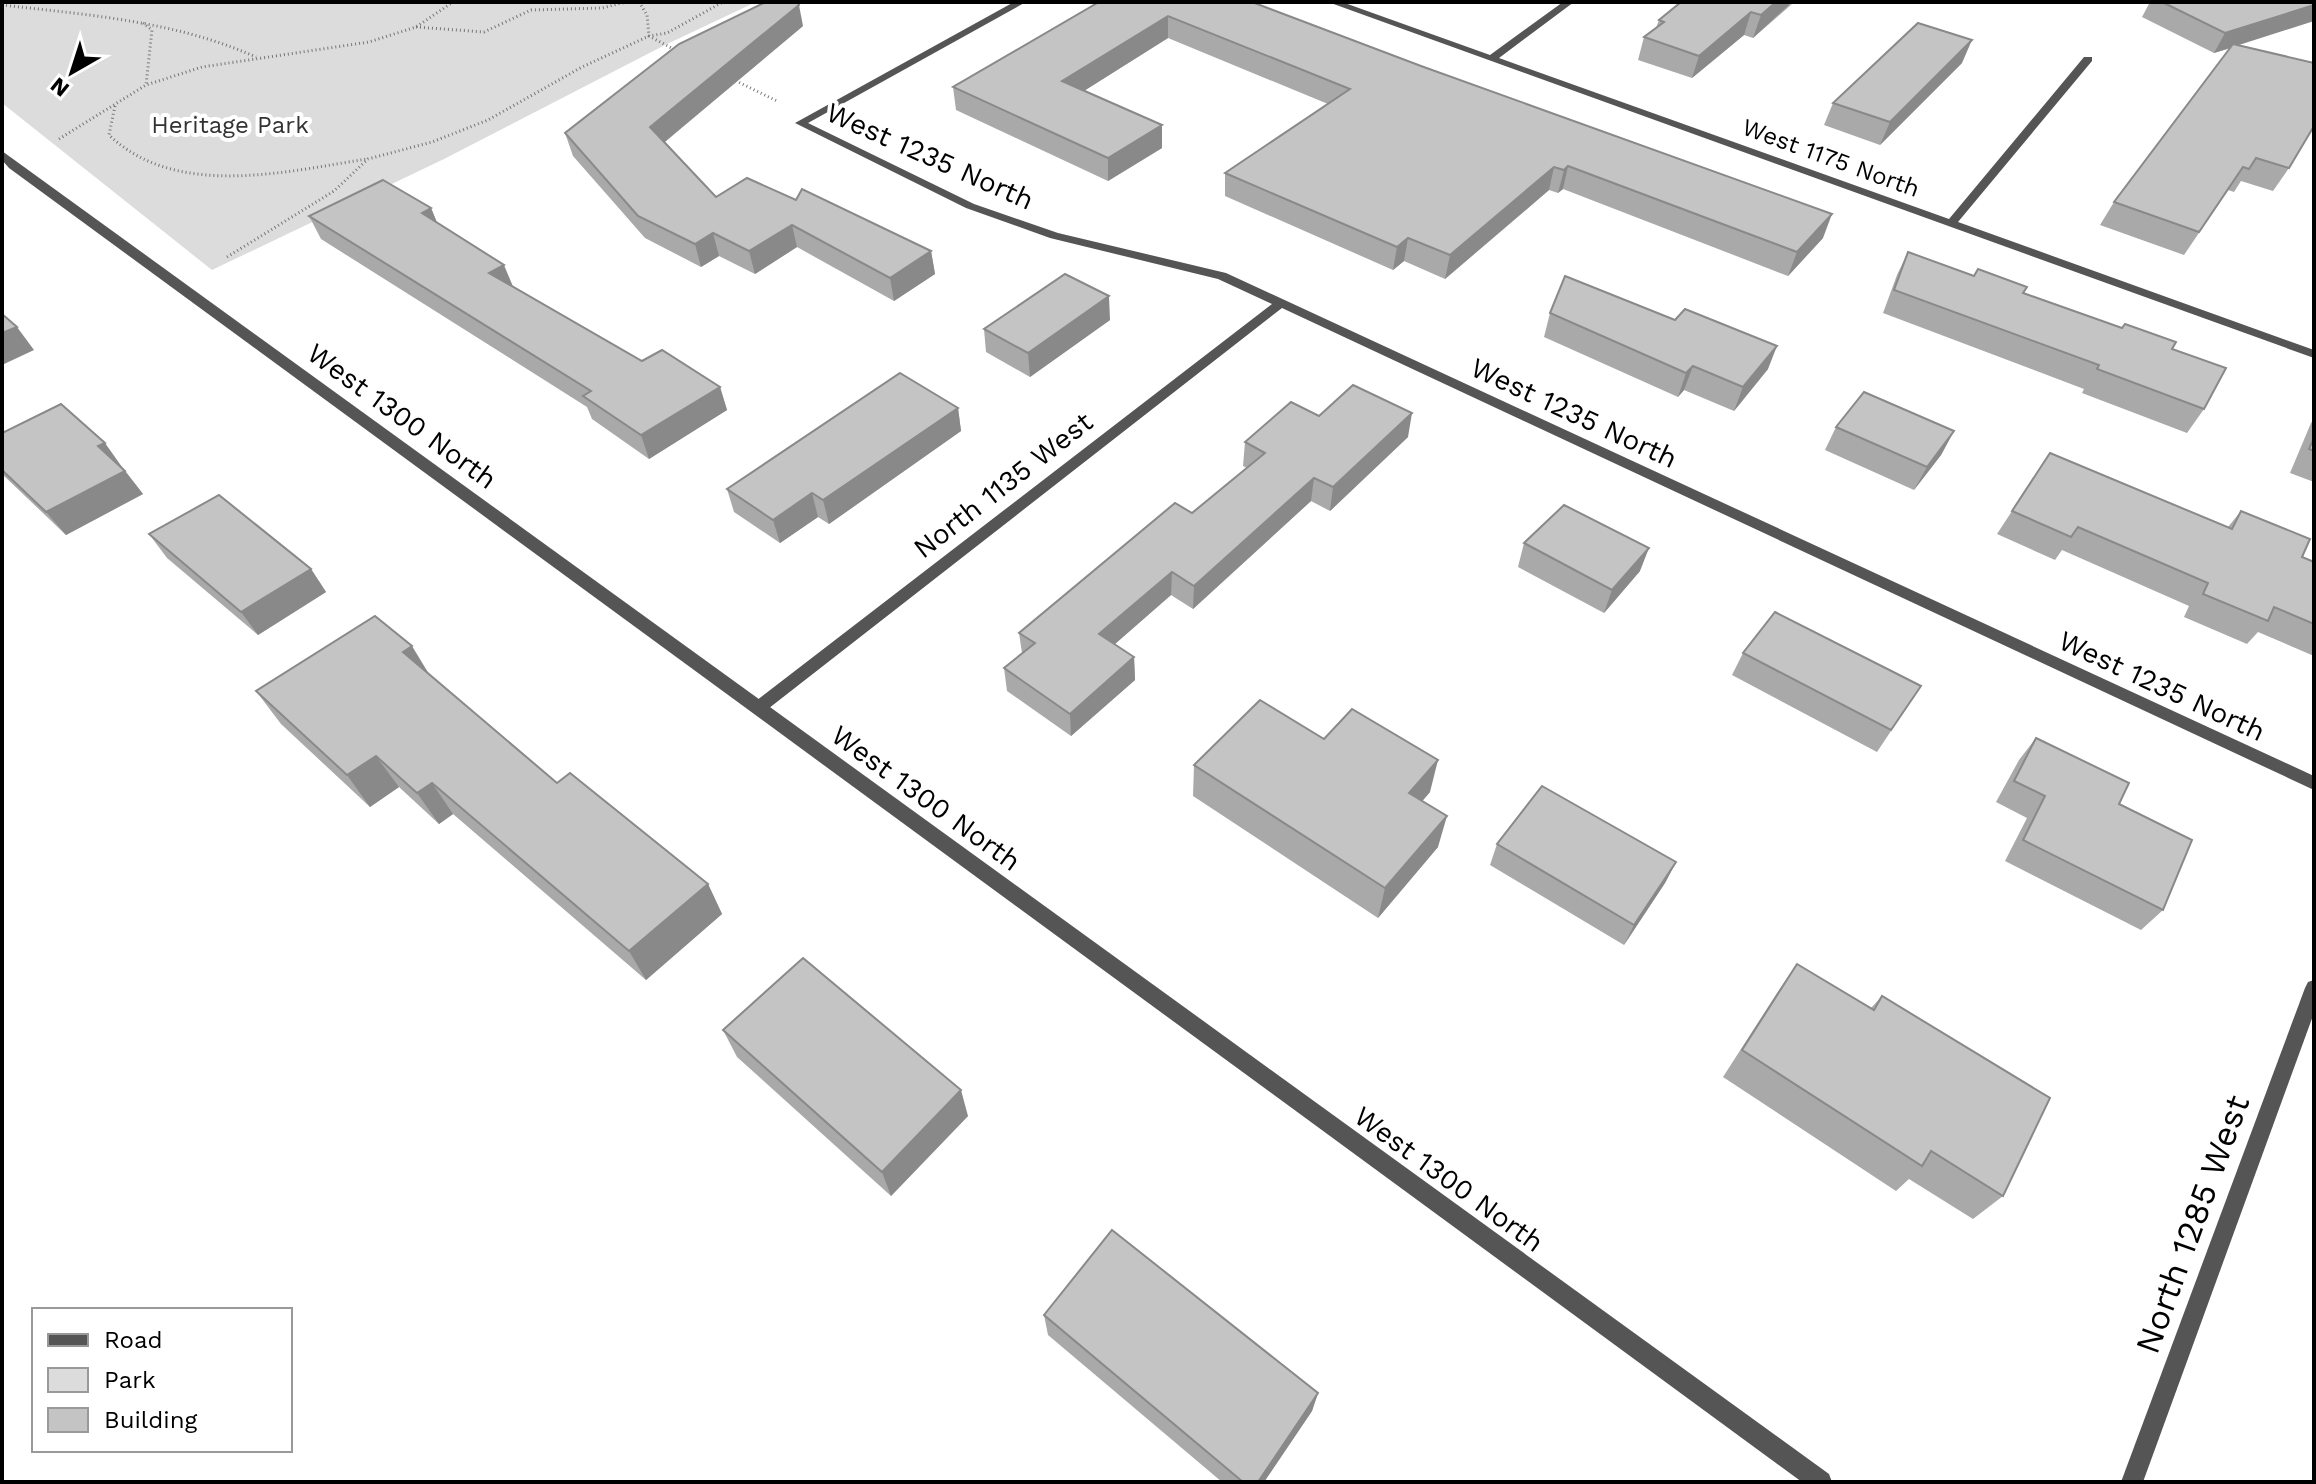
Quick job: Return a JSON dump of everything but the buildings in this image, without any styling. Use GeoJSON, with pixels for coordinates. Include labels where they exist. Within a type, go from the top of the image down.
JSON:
{"type":"FeatureCollection","features":[{"type":"Feature","properties":{"kind":"street","name":"West 1235 North"},"geometry":{"type":"LineString","coordinates":[[1021,2],[800,123],[970,206],[1054,236],[1222,276],[2314,783]]}},
{"type":"Feature","properties":{"kind":"street","name":"West 1175 North"},"geometry":{"type":"LineString","coordinates":[[1333,2],[2314,354]]}},
{"type":"Feature","properties":{"kind":"street"},"geometry":{"type":"LineString","coordinates":[[1491,59],[1569,2]]}},
{"type":"Feature","properties":{"kind":"street"},"geometry":{"type":"LineString","coordinates":[[1951,224],[2088,59]]}},
{"type":"Feature","properties":{"kind":"street","name":"West 1300 North"},"geometry":{"type":"LineString","coordinates":[[2,154],[13,166],[1821,1482]]}},
{"type":"Feature","properties":{"kind":"street","name":"North 1135 West"},"geometry":{"type":"LineString","coordinates":[[758,708],[1281,303]]}},
{"type":"Feature","properties":{"kind":"street","name":"North 1285 West"},"geometry":{"type":"LineString","coordinates":[[2132,1482],[2314,988]]}},
{"type":"Feature","properties":{"kind":"path"},"geometry":{"type":"LineString","coordinates":[[28,8],[35,2]]}},
{"type":"Feature","properties":{"kind":"path"},"geometry":{"type":"LineString","coordinates":[[59,139],[146,85],[202,67],[355,45],[416,27],[453,2]]}},
{"type":"Feature","properties":{"kind":"path"},"geometry":{"type":"LineString","coordinates":[[416,27],[451,30],[473,26],[484,32],[532,10],[573,8],[598,11],[626,2]]}},
{"type":"Feature","properties":{"kind":"path"},"geometry":{"type":"LineString","coordinates":[[639,2],[647,15],[649,36]]}},
{"type":"Feature","properties":{"kind":"path"},"geometry":{"type":"LineString","coordinates":[[115,106],[109,135],[120,152],[144,163],[197,174],[271,174],[368,159],[432,142],[488,120],[582,67],[649,36],[667,33],[723,2]]}},
{"type":"Feature","properties":{"kind":"path"},"geometry":{"type":"LineString","coordinates":[[2,5],[139,20],[202,35],[257,58]]}},
{"type":"Feature","properties":{"kind":"path"},"geometry":{"type":"LineString","coordinates":[[139,20],[152,30],[146,85]]}},
{"type":"Feature","properties":{"kind":"path"},"geometry":{"type":"LineString","coordinates":[[649,36],[683,55]]}},
{"type":"Feature","properties":{"kind":"path"},"geometry":{"type":"LineString","coordinates":[[724,75],[778,102]]}},
{"type":"Feature","properties":{"kind":"path"},"geometry":{"type":"LineString","coordinates":[[227,257],[334,191],[368,159]]}},
{"type":"Feature","properties":{"kind":"green space","name":"Heritage Park"},"geometry":{"type":"Polygon","coordinates":[[[2,2],[756,2],[665,45],[444,159],[212,270],[2,103],[2,2]]]}}]}
